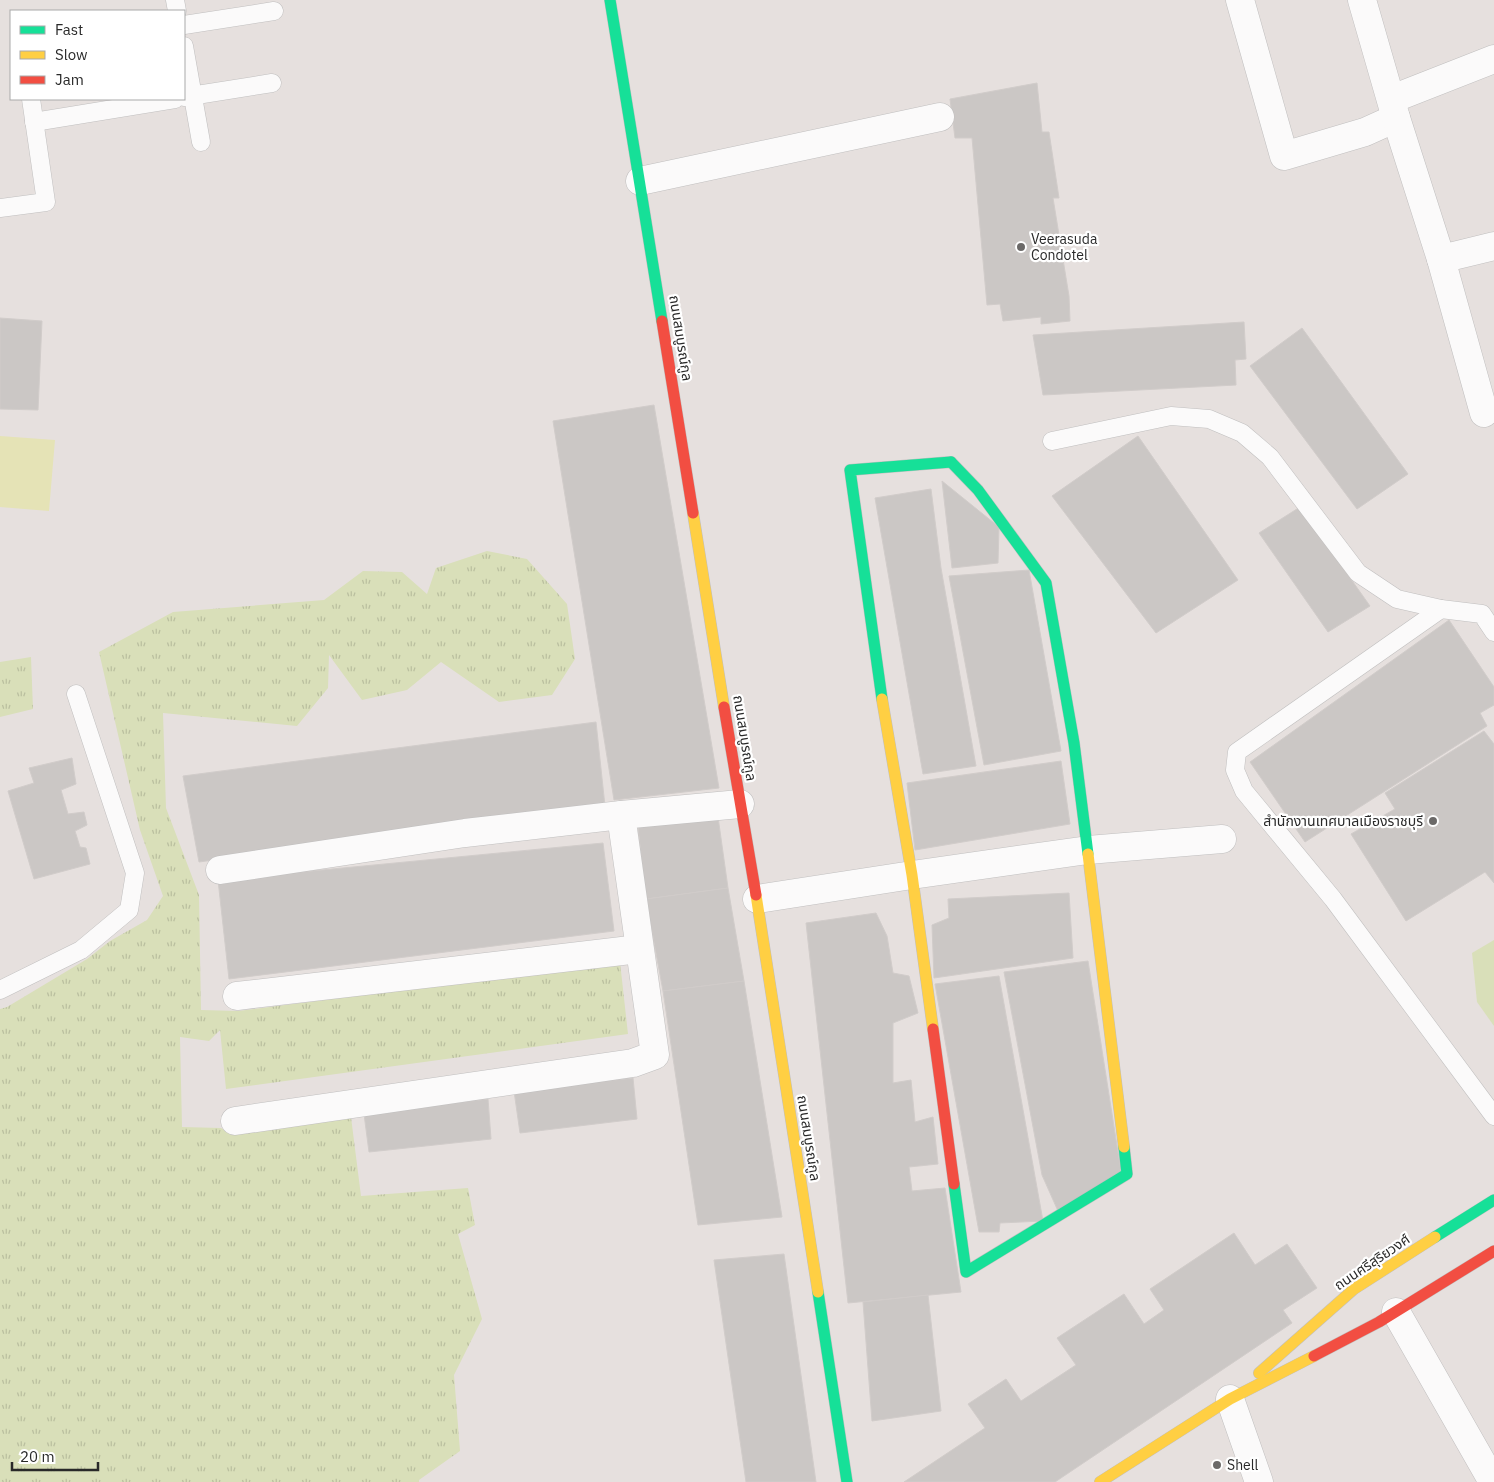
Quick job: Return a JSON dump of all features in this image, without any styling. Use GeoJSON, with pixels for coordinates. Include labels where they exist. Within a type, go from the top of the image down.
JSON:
{"type":"FeatureCollection","features":[{"type":"Feature","properties":{"kind":"street","name":"ถนนสมบูรณ์กูล"},"geometry":{"type":"LineString","coordinates":[[610,0],[740,804],[758,899],[847,1482]]}},
{"type":"Feature","properties":{"kind":"street"},"geometry":{"type":"LineString","coordinates":[[1240,0],[1284,156],[1365,132],[1394,109],[1494,59]]}},
{"type":"Feature","properties":{"kind":"street"},"geometry":{"type":"LineString","coordinates":[[1362,0],[1441,259],[1484,413]]}},
{"type":"Feature","properties":{"kind":"street"},"geometry":{"type":"LineString","coordinates":[[640,181],[940,117]]}},
{"type":"Feature","properties":{"kind":"street"},"geometry":{"type":"LineString","coordinates":[[1441,259],[1494,246]]}},
{"type":"Feature","properties":{"kind":"street"},"geometry":{"type":"LineString","coordinates":[[951,462],[978,490],[1046,583],[1074,744],[1127,1174],[966,1272],[912,875],[879,683],[850,470],[951,462]]}},
{"type":"Feature","properties":{"kind":"street"},"geometry":{"type":"LineString","coordinates":[[220,870],[465,833],[621,815],[740,804]]}},
{"type":"Feature","properties":{"kind":"street"},"geometry":{"type":"LineString","coordinates":[[235,1121],[632,1063],[655,1055],[621,815]]}},
{"type":"Feature","properties":{"kind":"street"},"geometry":{"type":"LineString","coordinates":[[758,899],[1088,850],[1222,839]]}},
{"type":"Feature","properties":{"kind":"street"},"geometry":{"type":"LineString","coordinates":[[237,996],[639,949]]}},
{"type":"Feature","properties":{"kind":"street","name":"ถนนศรีสุริยวงศ์"},"geometry":{"type":"LineString","coordinates":[[1230,1399],[1354,1289],[1494,1200]]}},
{"type":"Feature","properties":{"kind":"street","name":"ถนนศรีสุริยวงศ์"},"geometry":{"type":"LineString","coordinates":[[1100,1482],[1230,1399],[1380,1322],[1494,1251]]}},
{"type":"Feature","properties":{"kind":"street"},"geometry":{"type":"LineString","coordinates":[[1396,1312],[1493,1482]]}},
{"type":"Feature","properties":{"kind":"street"},"geometry":{"type":"LineString","coordinates":[[1230,1399],[1259,1482]]}},
{"type":"Feature","properties":{"kind":"lane"},"geometry":{"type":"LineString","coordinates":[[185,25],[274,11]]}},
{"type":"Feature","properties":{"kind":"lane"},"geometry":{"type":"LineString","coordinates":[[185,56],[189,96],[201,142]]}},
{"type":"Feature","properties":{"kind":"lane"},"geometry":{"type":"LineString","coordinates":[[189,96],[272,82]]}},
{"type":"Feature","properties":{"kind":"lane"},"geometry":{"type":"LineString","coordinates":[[0,208],[46,202],[31,100]]}},
{"type":"Feature","properties":{"kind":"lane"},"geometry":{"type":"LineString","coordinates":[[34,122],[169,100]]}},
{"type":"Feature","properties":{"kind":"lane"},"geometry":{"type":"LineString","coordinates":[[1052,441],[1171,416],[1209,419],[1242,433],[1270,456],[1358,573],[1397,599],[1441,609],[1482,614],[1494,632]]}},
{"type":"Feature","properties":{"kind":"lane"},"geometry":{"type":"LineString","coordinates":[[1441,609],[1237,752],[1235,770],[1244,791],[1333,899],[1494,1116]]}},
{"type":"Feature","properties":{"kind":"lane"},"geometry":{"type":"LineString","coordinates":[[0,990],[81,950],[129,910],[135,874],[76,694]]}},
{"type":"Feature","properties":{"kind":"green space"},"geometry":{"type":"Polygon","coordinates":[[[487,551],[527,559],[567,604],[575,659],[552,695],[499,702],[441,662],[407,690],[362,700],[329,655],[328,688],[297,726],[163,713],[166,808],[199,895],[201,1010],[238,1011],[620,962],[628,1034],[226,1089],[220,1030],[209,1041],[180,1037],[182,1127],[221,1128],[229,1133],[351,1117],[361,1196],[468,1188],[475,1225],[458,1234],[482,1319],[454,1375],[460,1451],[419,1480],[419,1482],[0,1482],[0,1009],[7,1007],[87,959],[110,941],[147,920],[163,896],[140,830],[99,652],[173,612],[324,600],[363,571],[402,572],[427,594],[436,568],[487,551]]]}},
{"type":"Feature","properties":{"kind":"green space"},"geometry":{"type":"Polygon","coordinates":[[[31,657],[33,709],[0,717],[0,662],[31,657]]]}},
{"type":"Feature","properties":{"kind":"green space"},"geometry":{"type":"Polygon","coordinates":[[[1494,940],[1494,1026],[1477,1002],[1472,953],[1494,940]]]}},
{"type":"Feature","properties":{"kind":"shaded area"},"geometry":{"type":"Polygon","coordinates":[[[0,436],[55,440],[49,511],[0,507],[0,436]]]}},
{"type":"Feature","properties":{"kind":"building","name":"Veerasuda Condotel"},"geometry":{"type":"Polygon","coordinates":[[[1037,83],[1042,132],[1049,132],[1059,198],[1053,198],[1069,296],[1070,321],[1041,324],[1041,317],[1003,321],[1000,304],[987,305],[972,138],[955,138],[950,99],[1037,83]]]}},
{"type":"Feature","properties":{"kind":"building"},"geometry":{"type":"Polygon","coordinates":[[[0,318],[42,321],[38,410],[0,409],[0,318]]]}},
{"type":"Feature","properties":{"kind":"building"},"geometry":{"type":"Polygon","coordinates":[[[1244,322],[1246,359],[1235,360],[1236,385],[1043,395],[1033,335],[1244,322]]]}},
{"type":"Feature","properties":{"kind":"building"},"geometry":{"type":"Polygon","coordinates":[[[1302,328],[1408,474],[1357,509],[1250,366],[1302,328]]]}},
{"type":"Feature","properties":{"kind":"building"},"geometry":{"type":"Polygon","coordinates":[[[654,405],[719,788],[614,800],[553,421],[654,405]]]}},
{"type":"Feature","properties":{"kind":"building"},"geometry":{"type":"Polygon","coordinates":[[[1138,436],[1238,580],[1156,633],[1052,496],[1138,436]]]}},
{"type":"Feature","properties":{"kind":"building"},"geometry":{"type":"Polygon","coordinates":[[[942,481],[999,527],[998,563],[952,568],[942,481]]]}},
{"type":"Feature","properties":{"kind":"building"},"geometry":{"type":"Polygon","coordinates":[[[931,489],[941,568],[976,766],[923,774],[875,498],[931,489]]]}},
{"type":"Feature","properties":{"kind":"building"},"geometry":{"type":"Polygon","coordinates":[[[1300,507],[1370,606],[1328,632],[1259,533],[1300,507]]]}},
{"type":"Feature","properties":{"kind":"building"},"geometry":{"type":"Polygon","coordinates":[[[1029,570],[1061,751],[984,765],[949,576],[1029,570]]]}},
{"type":"Feature","properties":{"kind":"building"},"geometry":{"type":"Polygon","coordinates":[[[1449,620],[1494,687],[1494,705],[1480,713],[1487,726],[1305,842],[1250,762],[1449,620]]]}},
{"type":"Feature","properties":{"kind":"building"},"geometry":{"type":"Polygon","coordinates":[[[596,722],[605,806],[199,862],[183,776],[596,722]]]}},
{"type":"Feature","properties":{"kind":"building","name":"สำนักงานเทศบาลเมืองราชบุรี"},"geometry":{"type":"Polygon","coordinates":[[[1484,731],[1494,744],[1494,883],[1485,872],[1406,921],[1351,834],[1395,809],[1385,793],[1484,731]]]}},
{"type":"Feature","properties":{"kind":"building"},"geometry":{"type":"Polygon","coordinates":[[[72,758],[76,784],[61,790],[68,814],[84,812],[87,825],[75,831],[80,847],[86,848],[90,864],[34,879],[8,791],[34,783],[29,768],[72,758]]]}},
{"type":"Feature","properties":{"kind":"building"},"geometry":{"type":"Polygon","coordinates":[[[1061,761],[1070,824],[915,850],[907,783],[1061,761]]]}},
{"type":"Feature","properties":{"kind":"building"},"geometry":{"type":"Polygon","coordinates":[[[718,817],[728,888],[646,899],[638,827],[718,817]]]}},
{"type":"Feature","properties":{"kind":"building"},"geometry":{"type":"Polygon","coordinates":[[[603,843],[614,931],[229,979],[218,880],[603,843]]]}},
{"type":"Feature","properties":{"kind":"building"},"geometry":{"type":"Polygon","coordinates":[[[728,888],[744,981],[663,991],[646,899],[728,888]]]}},
{"type":"Feature","properties":{"kind":"building"},"geometry":{"type":"Polygon","coordinates":[[[1069,893],[1073,958],[934,978],[932,925],[949,918],[948,899],[1069,893]]]}},
{"type":"Feature","properties":{"kind":"building"},"geometry":{"type":"Polygon","coordinates":[[[876,913],[887,936],[893,973],[909,976],[918,1013],[893,1023],[893,1083],[911,1080],[915,1122],[933,1117],[938,1164],[909,1167],[912,1191],[945,1188],[961,1292],[848,1303],[806,923],[876,913]]]}},
{"type":"Feature","properties":{"kind":"building"},"geometry":{"type":"Polygon","coordinates":[[[1088,961],[1121,1171],[1058,1211],[1042,1175],[1004,972],[1088,961]]]}},
{"type":"Feature","properties":{"kind":"building"},"geometry":{"type":"Polygon","coordinates":[[[999,976],[1043,1221],[1000,1223],[999,1232],[979,1232],[935,984],[999,976]]]}},
{"type":"Feature","properties":{"kind":"building"},"geometry":{"type":"Polygon","coordinates":[[[744,981],[782,1217],[698,1225],[663,991],[744,981]]]}},
{"type":"Feature","properties":{"kind":"building"},"geometry":{"type":"Polygon","coordinates":[[[633,1078],[637,1119],[520,1133],[514,1091],[633,1078]]]}},
{"type":"Feature","properties":{"kind":"building"},"geometry":{"type":"Polygon","coordinates":[[[488,1099],[491,1139],[369,1152],[364,1114],[488,1099]]]}},
{"type":"Feature","properties":{"kind":"building"},"geometry":{"type":"Polygon","coordinates":[[[1234,1233],[1255,1265],[1287,1244],[1317,1288],[1283,1310],[1292,1323],[1055,1482],[904,1482],[985,1428],[968,1404],[1006,1379],[1021,1401],[1076,1365],[1057,1338],[1124,1294],[1144,1324],[1164,1310],[1150,1289],[1234,1233]]]}},
{"type":"Feature","properties":{"kind":"building"},"geometry":{"type":"Polygon","coordinates":[[[784,1254],[816,1482],[746,1482],[714,1260],[784,1254]]]}},
{"type":"Feature","properties":{"kind":"building"},"geometry":{"type":"Polygon","coordinates":[[[928,1295],[941,1411],[872,1421],[863,1302],[928,1295]]]}},
{"type":"Feature","properties":{"kind":"traffic: fast"},"geometry":{"type":"LineString","coordinates":[[610,0],[662,321]]}},
{"type":"Feature","properties":{"kind":"traffic: fast"},"geometry":{"type":"LineString","coordinates":[[951,462],[978,490],[1046,583],[1074,743],[1088,854]]}},
{"type":"Feature","properties":{"kind":"traffic: fast"},"geometry":{"type":"LineString","coordinates":[[882,699],[850,470],[951,462]]}},
{"type":"Feature","properties":{"kind":"traffic: fast"},"geometry":{"type":"LineString","coordinates":[[954,1184],[966,1272],[1127,1174],[1124,1147]]}},
{"type":"Feature","properties":{"kind":"traffic: fast"},"geometry":{"type":"LineString","coordinates":[[1435,1237],[1494,1200]]}},
{"type":"Feature","properties":{"kind":"traffic: fast"},"geometry":{"type":"LineString","coordinates":[[818,1292],[847,1482]]}},
{"type":"Feature","properties":{"kind":"traffic: slow"},"geometry":{"type":"LineString","coordinates":[[693,513],[724,707]]}},
{"type":"Feature","properties":{"kind":"traffic: slow"},"geometry":{"type":"LineString","coordinates":[[882,699],[912,875],[933,1029]]}},
{"type":"Feature","properties":{"kind":"traffic: slow"},"geometry":{"type":"LineString","coordinates":[[1088,854],[1124,1147]]}},
{"type":"Feature","properties":{"kind":"traffic: slow"},"geometry":{"type":"LineString","coordinates":[[756,895],[818,1292]]}},
{"type":"Feature","properties":{"kind":"traffic: slow"},"geometry":{"type":"LineString","coordinates":[[1259,1373],[1354,1289],[1435,1237]]}},
{"type":"Feature","properties":{"kind":"traffic: slow"},"geometry":{"type":"LineString","coordinates":[[1100,1482],[1230,1399],[1314,1356]]}},
{"type":"Feature","properties":{"kind":"traffic: jam"},"geometry":{"type":"LineString","coordinates":[[662,321],[693,513]]}},
{"type":"Feature","properties":{"kind":"traffic: jam"},"geometry":{"type":"LineString","coordinates":[[724,707],[756,895]]}},
{"type":"Feature","properties":{"kind":"traffic: jam"},"geometry":{"type":"LineString","coordinates":[[933,1029],[954,1184]]}},
{"type":"Feature","properties":{"kind":"traffic: jam"},"geometry":{"type":"LineString","coordinates":[[1314,1356],[1379,1322],[1494,1251]]}},
{"type":"Feature","properties":{"kind":"place","name":"Veerasuda Condotel"},"geometry":{"type":"Point","coordinates":[1021,247]}},
{"type":"Feature","properties":{"kind":"place","name":"สำนักงานเทศบาลเมืองราชบุรี"},"geometry":{"type":"Point","coordinates":[1433,821]}},
{"type":"Feature","properties":{"kind":"place","name":"Shell"},"geometry":{"type":"Point","coordinates":[1217,1465]}}]}
